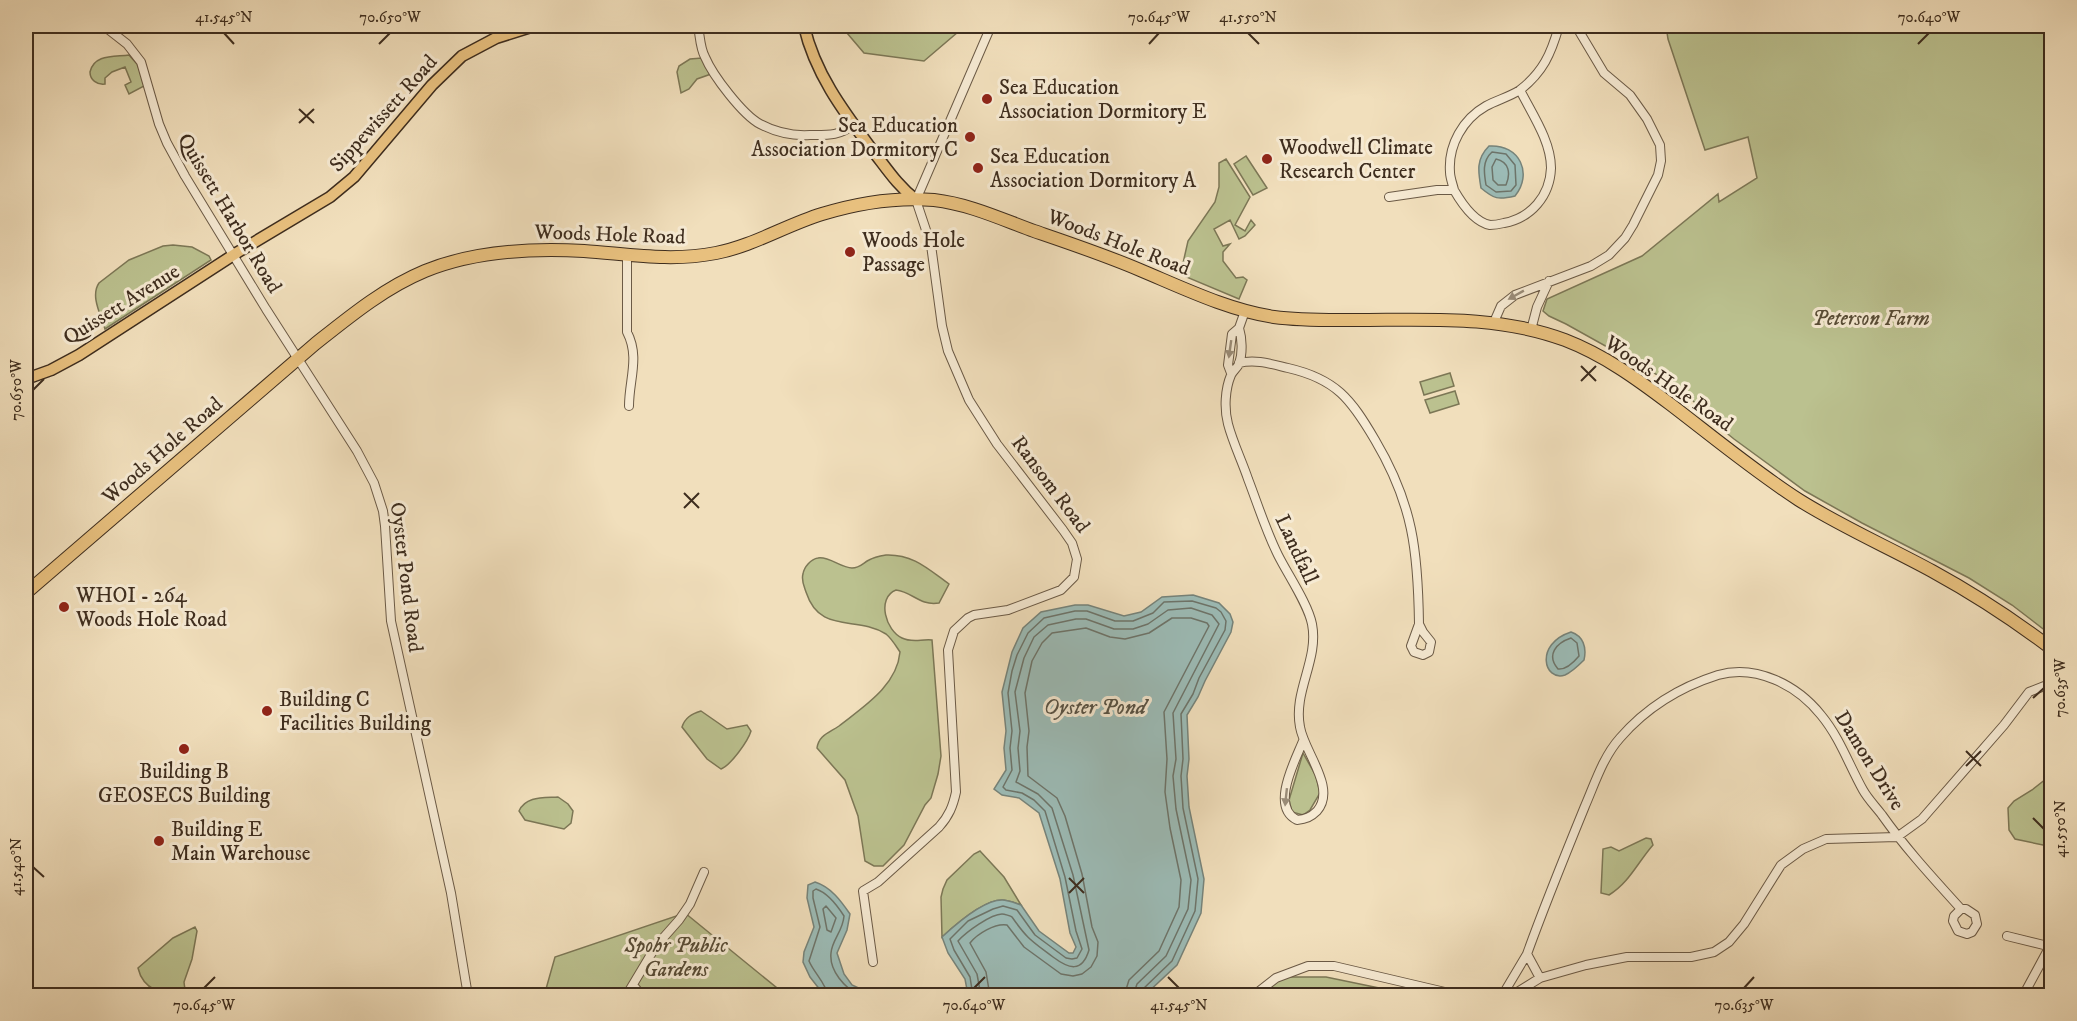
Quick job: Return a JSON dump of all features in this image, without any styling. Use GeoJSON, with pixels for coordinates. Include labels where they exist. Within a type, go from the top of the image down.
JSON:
{"type":"FeatureCollection","features":[{"type":"Feature","properties":{"kind":"highway","name":"Woods Hole Road"},"geometry":{"type":"LineString","coordinates":[[26,594],[298,358],[362,307],[428,269],[477,256],[520,251],[556,250],[657,258],[718,253],[756,241],[820,215],[882,201],[934,200],[973,208],[1068,242],[1245,311],[1295,319],[1494,322],[1531,330],[1571,343],[1615,364],[1797,498],[1830,519],[1931,570],[1972,594],[2052,649]]}},
{"type":"Feature","properties":{"kind":"main road","name":"Sippewissett Road"},"geometry":{"type":"LineString","coordinates":[[233,255],[342,189],[363,168],[432,85],[462,56],[496,38],[534,26]]}},
{"type":"Feature","properties":{"kind":"main road","name":"Ransom Road"},"geometry":{"type":"LineString","coordinates":[[804,26],[822,76],[899,187],[916,201]]}},
{"type":"Feature","properties":{"kind":"main road","name":"Quissett Avenue"},"geometry":{"type":"LineString","coordinates":[[26,379],[51,370],[79,355],[233,255]]}},
{"type":"Feature","properties":{"kind":"street","name":"Quissett Harbor Road"},"geometry":{"type":"LineString","coordinates":[[104,26],[127,44],[141,62],[159,124],[167,143],[233,255],[298,358]]}},
{"type":"Feature","properties":{"kind":"street"},"geometry":{"type":"LineString","coordinates":[[698,26],[703,54],[715,75],[727,92],[751,118],[760,124],[789,134],[803,135],[837,134],[854,125]]}},
{"type":"Feature","properties":{"kind":"street"},"geometry":{"type":"LineString","coordinates":[[916,201],[992,26]]}},
{"type":"Feature","properties":{"kind":"street"},"geometry":{"type":"LineString","coordinates":[[1520,90],[1549,153],[1551,171],[1549,181],[1534,210],[1519,219],[1491,225],[1476,218],[1461,203],[1454,190],[1450,172],[1452,152],[1459,132],[1471,118],[1487,106],[1509,98],[1542,69],[1553,49],[1559,26]]}},
{"type":"Feature","properties":{"kind":"street"},"geometry":{"type":"LineString","coordinates":[[1494,322],[1506,300],[1600,261],[1617,248],[1633,225],[1655,183],[1661,161],[1660,145],[1647,118],[1630,95],[1604,73],[1576,26]]}},
{"type":"Feature","properties":{"kind":"street"},"geometry":{"type":"LineString","coordinates":[[1389,197],[1454,190]]}},
{"type":"Feature","properties":{"kind":"street","name":"Ransom Road"},"geometry":{"type":"LineString","coordinates":[[873,962],[862,891],[878,882],[939,827],[953,807],[956,783],[948,650],[954,631],[974,615],[1008,610],[1061,590],[1074,577],[1078,565],[1072,543],[997,444],[969,400],[948,351],[940,314],[931,245],[916,201]]}},
{"type":"Feature","properties":{"kind":"street"},"geometry":{"type":"LineString","coordinates":[[627,256],[627,332],[633,343],[635,365],[629,392],[629,406]]}},
{"type":"Feature","properties":{"kind":"street"},"geometry":{"type":"LineString","coordinates":[[1531,330],[1537,307],[1549,281]]}},
{"type":"Feature","properties":{"kind":"street","name":"Landfall"},"geometry":{"type":"LineString","coordinates":[[1231,373],[1228,365],[1232,334],[1239,328],[1245,311]]}},
{"type":"Feature","properties":{"kind":"street","name":"Landfall"},"geometry":{"type":"LineString","coordinates":[[1239,328],[1242,338],[1239,363],[1231,373],[1226,396],[1228,424],[1270,538],[1311,622],[1312,653],[1299,704],[1299,722],[1303,741],[1320,776],[1324,795],[1323,803],[1313,815],[1297,820],[1288,814],[1284,802],[1303,741]]}},
{"type":"Feature","properties":{"kind":"street","name":"Oyster Pond Road"},"geometry":{"type":"LineString","coordinates":[[298,358],[357,451],[374,483],[383,511],[392,621],[448,874],[468,996]]}},
{"type":"Feature","properties":{"kind":"street"},"geometry":{"type":"LineString","coordinates":[[1239,363],[1256,360],[1323,379],[1338,389],[1362,417],[1388,462],[1406,506],[1416,555],[1419,624]]}},
{"type":"Feature","properties":{"kind":"street"},"geometry":{"type":"LineString","coordinates":[[26,365],[26,379]]}},
{"type":"Feature","properties":{"kind":"street","name":"Damon Drive"},"geometry":{"type":"LineString","coordinates":[[1502,996],[1527,954],[1601,767],[1619,739],[1654,706],[1694,682],[1727,672],[1754,673],[1775,678],[1821,714],[1847,754],[1863,790],[1898,837],[1961,909]]}},
{"type":"Feature","properties":{"kind":"street"},"geometry":{"type":"LineString","coordinates":[[1511,996],[1540,978],[1586,965],[1626,957],[1691,957],[1714,952],[1729,942],[1744,924],[1781,865],[1803,849],[1826,839],[1898,837],[1922,819],[2004,725],[2029,692],[2052,683]]}},
{"type":"Feature","properties":{"kind":"street"},"geometry":{"type":"LineString","coordinates":[[626,996],[656,946],[690,904],[704,872]]}},
{"type":"Feature","properties":{"kind":"street"},"geometry":{"type":"LineString","coordinates":[[2007,936],[2051,946],[2023,996]]}},
{"type":"Feature","properties":{"kind":"street"},"geometry":{"type":"LineString","coordinates":[[1527,954],[1540,978]]}},
{"type":"Feature","properties":{"kind":"street"},"geometry":{"type":"LineString","coordinates":[[1253,996],[1276,978],[1308,966],[1334,966],[1462,996]]}},
{"type":"Feature","properties":{"kind":"street"},"geometry":{"type":"LineString","coordinates":[[633,985],[642,996]]}},
{"type":"Feature","properties":{"kind":"green space"},"geometry":{"type":"Polygon","coordinates":[[[841,26],[965,26],[924,61],[864,53],[841,26]]]}},
{"type":"Feature","properties":{"kind":"green space","name":"Peterson Farm"},"geometry":{"type":"Polygon","coordinates":[[[1666,26],[2051,26],[2051,635],[2012,605],[1969,578],[1805,491],[1713,422],[1681,388],[1543,311],[1547,299],[1642,256],[1718,194],[1719,202],[1757,178],[1748,137],[1705,150],[1668,39],[1666,26]]]}},
{"type":"Feature","properties":{"kind":"green space"},"geometry":{"type":"Polygon","coordinates":[[[129,55],[137,64],[146,85],[129,94],[125,85],[131,82],[125,67],[112,72],[105,78],[105,84],[97,83],[91,77],[92,66],[100,59],[129,55]]]}},
{"type":"Feature","properties":{"kind":"green space"},"geometry":{"type":"Polygon","coordinates":[[[702,58],[711,74],[697,79],[689,89],[681,93],[677,72],[679,66],[690,59],[702,58]]]}},
{"type":"Feature","properties":{"kind":"green space"},"geometry":{"type":"Polygon","coordinates":[[[1246,156],[1267,188],[1253,195],[1234,164],[1246,156]]]}},
{"type":"Feature","properties":{"kind":"green space"},"geometry":{"type":"Polygon","coordinates":[[[1226,159],[1250,197],[1235,225],[1245,231],[1251,220],[1255,225],[1239,239],[1230,220],[1214,229],[1223,246],[1230,244],[1223,252],[1223,261],[1236,278],[1243,277],[1247,280],[1239,299],[1184,276],[1181,272],[1188,241],[1215,202],[1219,187],[1219,163],[1226,159]]]}},
{"type":"Feature","properties":{"kind":"green space"},"geometry":{"type":"Polygon","coordinates":[[[163,246],[192,247],[209,256],[211,260],[105,329],[96,300],[99,283],[129,260],[163,246]]]}},
{"type":"Feature","properties":{"kind":"green space"},"geometry":{"type":"Polygon","coordinates":[[[1450,373],[1454,386],[1424,395],[1420,382],[1450,373]]]}},
{"type":"Feature","properties":{"kind":"green space"},"geometry":{"type":"Polygon","coordinates":[[[1455,391],[1459,404],[1430,413],[1425,400],[1455,391]]]}},
{"type":"Feature","properties":{"kind":"green space"},"geometry":{"type":"Polygon","coordinates":[[[896,555],[912,560],[949,584],[939,603],[926,603],[896,590],[886,600],[888,622],[896,634],[909,640],[932,640],[941,756],[931,798],[904,845],[883,866],[874,866],[865,861],[858,816],[845,780],[817,748],[822,737],[868,703],[886,685],[898,664],[900,652],[886,634],[863,625],[840,622],[820,614],[812,605],[802,578],[806,566],[815,559],[822,558],[852,568],[873,558],[896,555]]]}},
{"type":"Feature","properties":{"kind":"green space"},"geometry":{"type":"Polygon","coordinates":[[[701,711],[727,729],[747,725],[751,731],[739,752],[721,769],[707,759],[682,727],[689,717],[701,711]]]}},
{"type":"Feature","properties":{"kind":"green space"},"geometry":{"type":"Polygon","coordinates":[[[1303,753],[1316,776],[1320,793],[1310,810],[1303,815],[1292,812],[1289,800],[1303,753]]]}},
{"type":"Feature","properties":{"kind":"green space"},"geometry":{"type":"Polygon","coordinates":[[[2051,775],[2051,843],[2043,845],[2015,839],[2009,830],[2008,808],[2014,801],[2051,775]]]}},
{"type":"Feature","properties":{"kind":"green space"},"geometry":{"type":"Polygon","coordinates":[[[558,797],[573,811],[571,823],[564,829],[525,820],[519,811],[530,800],[558,797]]]}},
{"type":"Feature","properties":{"kind":"green space"},"geometry":{"type":"Polygon","coordinates":[[[1646,838],[1651,839],[1653,845],[1628,878],[1609,895],[1601,893],[1603,849],[1611,847],[1619,851],[1646,838]]]}},
{"type":"Feature","properties":{"kind":"green space"},"geometry":{"type":"Polygon","coordinates":[[[980,851],[1004,877],[1021,905],[1002,900],[986,904],[942,937],[941,897],[943,889],[947,880],[980,851]]]}},
{"type":"Feature","properties":{"kind":"green space","name":"Spohr Public Gardens"},"geometry":{"type":"Polygon","coordinates":[[[685,913],[777,988],[778,995],[544,996],[555,957],[685,913]]]}},
{"type":"Feature","properties":{"kind":"green space"},"geometry":{"type":"Polygon","coordinates":[[[195,927],[197,931],[192,959],[184,982],[183,995],[162,993],[144,982],[138,968],[173,938],[195,927]]]}},
{"type":"Feature","properties":{"kind":"green space"},"geometry":{"type":"Polygon","coordinates":[[[1283,977],[1326,977],[1413,995],[1260,996],[1283,977]]]}},
{"type":"Feature","properties":{"kind":"water"},"geometry":{"type":"Polygon","coordinates":[[[1489,146],[1509,150],[1520,162],[1523,179],[1515,196],[1496,198],[1481,188],[1479,166],[1489,146]]]}},
{"type":"Feature","properties":{"kind":"water","name":"Oyster Pond"},"geometry":{"type":"Polygon","coordinates":[[[1193,595],[1219,603],[1230,614],[1233,622],[1231,632],[1187,715],[1189,807],[1204,879],[1201,913],[1177,965],[1145,995],[968,995],[965,979],[948,953],[942,937],[986,904],[1002,900],[1021,905],[1039,931],[1069,953],[1073,953],[1076,947],[1070,933],[1060,879],[1039,813],[1019,798],[1002,795],[994,789],[1006,770],[1004,748],[1006,731],[1002,692],[1012,652],[1023,628],[1041,612],[1075,605],[1088,605],[1124,616],[1141,612],[1162,597],[1193,595]]]}},
{"type":"Feature","properties":{"kind":"water"},"geometry":{"type":"Polygon","coordinates":[[[1571,632],[1579,636],[1583,643],[1584,660],[1568,674],[1558,676],[1548,668],[1547,653],[1559,638],[1571,632]]]}},
{"type":"Feature","properties":{"kind":"water"},"geometry":{"type":"Polygon","coordinates":[[[815,882],[831,891],[850,914],[847,930],[837,953],[844,974],[852,985],[865,991],[872,990],[892,995],[824,995],[810,977],[803,962],[804,952],[814,927],[807,898],[808,885],[815,882]]]}},
{"type":"Feature","properties":{"kind":"place","name":"Sea Education Association Dormitory E"},"geometry":{"type":"Point","coordinates":[987,99]}},
{"type":"Feature","properties":{"kind":"place","name":"Sea Education Association Dormitory C"},"geometry":{"type":"Point","coordinates":[970,137]}},
{"type":"Feature","properties":{"kind":"place","name":"Woodwell Climate Research Center"},"geometry":{"type":"Point","coordinates":[1267,159]}},
{"type":"Feature","properties":{"kind":"place","name":"Sea Education Association Dormitory A"},"geometry":{"type":"Point","coordinates":[978,168]}},
{"type":"Feature","properties":{"kind":"place","name":"Woods Hole Passage"},"geometry":{"type":"Point","coordinates":[850,252]}},
{"type":"Feature","properties":{"kind":"place","name":"WHOI - 264 Woods Hole Road"},"geometry":{"type":"Point","coordinates":[64,607]}},
{"type":"Feature","properties":{"kind":"place","name":"Building C Facilities Building"},"geometry":{"type":"Point","coordinates":[267,711]}},
{"type":"Feature","properties":{"kind":"place","name":"Building B GEOSECS Building"},"geometry":{"type":"Point","coordinates":[184,749]}},
{"type":"Feature","properties":{"kind":"place","name":"Building E Main Warehouse"},"geometry":{"type":"Point","coordinates":[159,841]}}]}
